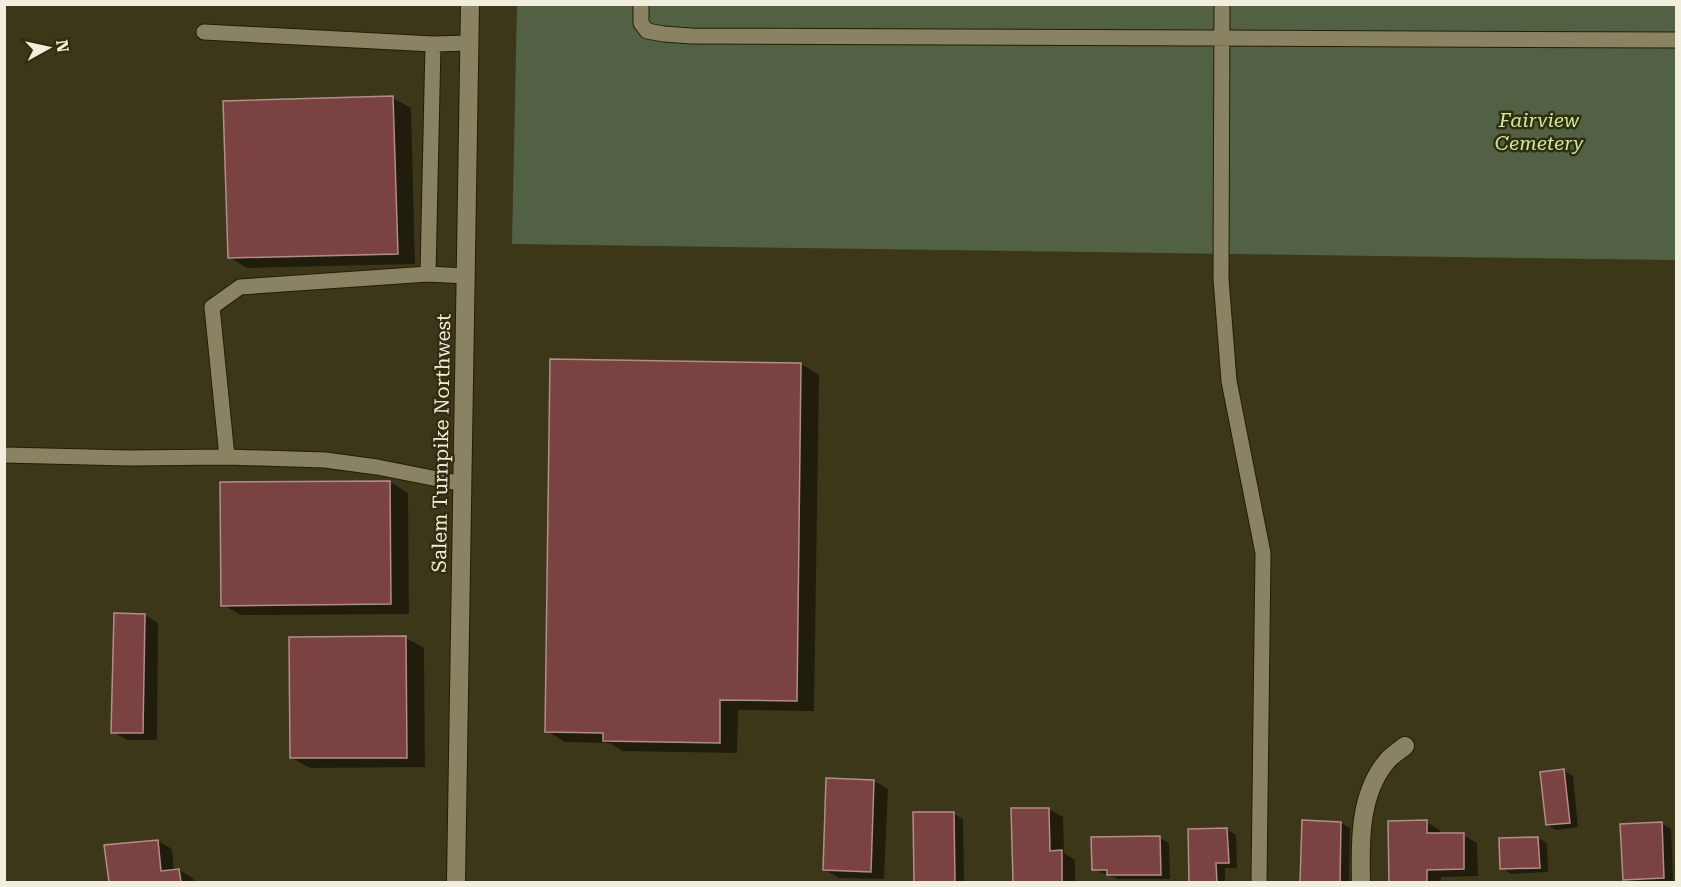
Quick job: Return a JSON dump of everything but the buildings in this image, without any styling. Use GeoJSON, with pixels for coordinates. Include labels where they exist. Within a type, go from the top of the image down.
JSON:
{"type":"FeatureCollection","features":[{"type":"Feature","properties":{"kind":"street","name":"Salem Turnpike Northwest"},"geometry":{"type":"LineString","coordinates":[[456,882],[470,4]]}},
{"type":"Feature","properties":{"kind":"street"},"geometry":{"type":"LineString","coordinates":[[1361,882],[1362,824],[1372,785],[1387,761],[1405,746]]}},
{"type":"Feature","properties":{"kind":"lane"},"geometry":{"type":"LineString","coordinates":[[641,4],[641,23],[647,31],[692,36],[1677,40]]}},
{"type":"Feature","properties":{"kind":"lane"},"geometry":{"type":"LineString","coordinates":[[1222,4],[1221,279],[1228,381],[1263,553],[1264,575],[1261,622],[1259,882]]}},
{"type":"Feature","properties":{"kind":"lane"},"geometry":{"type":"LineString","coordinates":[[204,32],[433,44],[470,43]]}},
{"type":"Feature","properties":{"kind":"lane"},"geometry":{"type":"LineString","coordinates":[[428,274],[433,44]]}},
{"type":"Feature","properties":{"kind":"lane"},"geometry":{"type":"LineString","coordinates":[[227,457],[212,307],[240,288],[428,274],[466,276]]}},
{"type":"Feature","properties":{"kind":"lane"},"geometry":{"type":"LineString","coordinates":[[4,455],[325,460],[377,467],[463,484]]}},
{"type":"Feature","properties":{"kind":"green space","name":"Fairview Cemetery"},"geometry":{"type":"Polygon","coordinates":[[[517,5],[1676,5],[1676,260],[512,244],[517,5]]]}}]}
